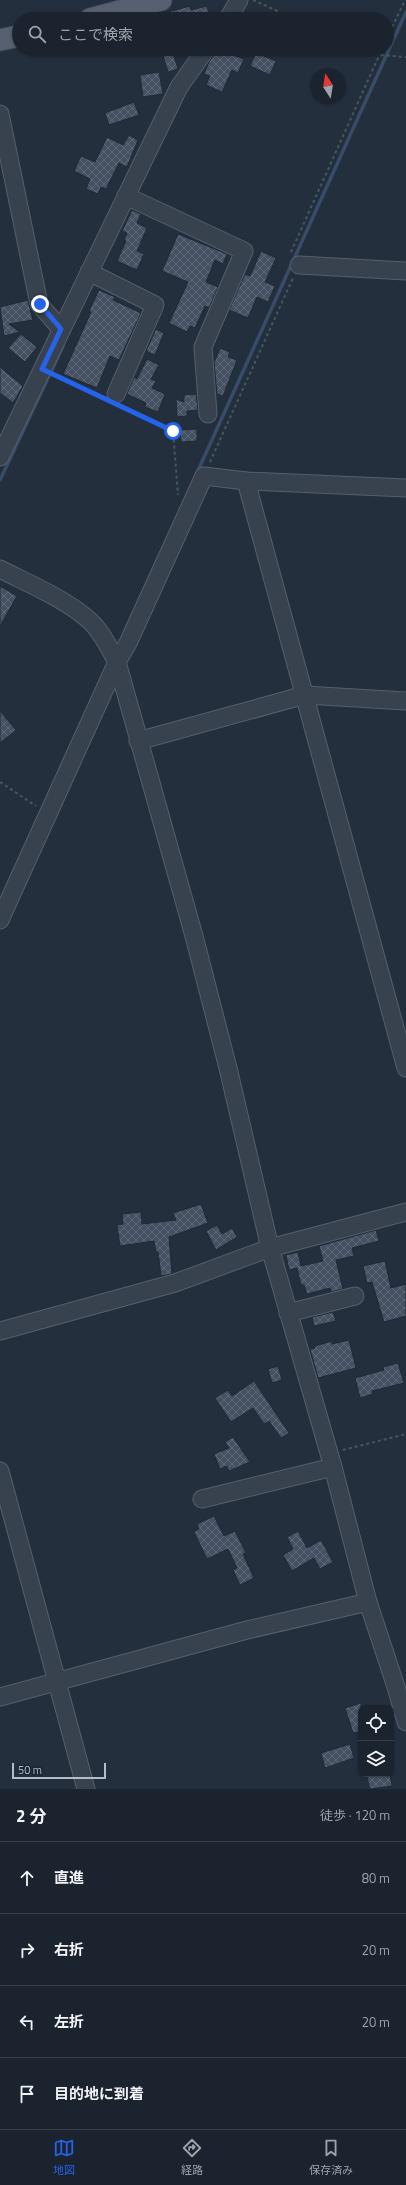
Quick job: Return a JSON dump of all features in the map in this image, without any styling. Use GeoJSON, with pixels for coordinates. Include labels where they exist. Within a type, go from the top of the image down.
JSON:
{"type":"FeatureCollection","features":[{"type":"Feature","properties":{"kind":"main road"},"geometry":{"type":"LineString","coordinates":[[116,12],[161,0]]}},
{"type":"Feature","properties":{"kind":"main road"},"geometry":{"type":"LineString","coordinates":[[0,40],[12,37]]}},
{"type":"Feature","properties":{"kind":"street"},"geometry":{"type":"LineString","coordinates":[[232,12],[239,0]]}},
{"type":"Feature","properties":{"kind":"street"},"geometry":{"type":"LineString","coordinates":[[0,457],[179,86],[201,56]]}},
{"type":"Feature","properties":{"kind":"street"},"geometry":{"type":"LineString","coordinates":[[0,114],[40,304],[61,329]]}},
{"type":"Feature","properties":{"kind":"street"},"geometry":{"type":"LineString","coordinates":[[126,196],[244,251],[203,347],[208,414]]}},
{"type":"Feature","properties":{"kind":"street"},"geometry":{"type":"LineString","coordinates":[[299,265],[406,271]]}},
{"type":"Feature","properties":{"kind":"street"},"geometry":{"type":"LineString","coordinates":[[89,272],[155,305],[113,399]]}},
{"type":"Feature","properties":{"kind":"street"},"geometry":{"type":"LineString","coordinates":[[0,920],[117,662],[128,643],[204,476],[246,481],[406,488]]}},
{"type":"Feature","properties":{"kind":"street"},"geometry":{"type":"LineString","coordinates":[[246,481],[406,1068]]}},
{"type":"Feature","properties":{"kind":"street"},"geometry":{"type":"LineString","coordinates":[[0,569],[52,595],[90,621],[104,638],[117,662],[194,936],[228,1068],[270,1248],[331,1461],[368,1602],[396,1686],[406,1722]]}},
{"type":"Feature","properties":{"kind":"street"},"geometry":{"type":"LineString","coordinates":[[138,741],[305,695],[406,701]]}},
{"type":"Feature","properties":{"kind":"street"},"geometry":{"type":"LineString","coordinates":[[0,1331],[175,1282],[270,1248],[406,1212]]}},
{"type":"Feature","properties":{"kind":"street"},"geometry":{"type":"LineString","coordinates":[[288,1313],[355,1296]]}},
{"type":"Feature","properties":{"kind":"street"},"geometry":{"type":"LineString","coordinates":[[202,1499],[331,1461]]}},
{"type":"Feature","properties":{"kind":"street"},"geometry":{"type":"LineString","coordinates":[[0,1471],[86,1789]]}},
{"type":"Feature","properties":{"kind":"street"},"geometry":{"type":"LineString","coordinates":[[0,1697],[248,1630],[368,1602]]}},
{"type":"Feature","properties":{"kind":"path"},"geometry":{"type":"LineString","coordinates":[[252,0],[279,12]]}},
{"type":"Feature","properties":{"kind":"path"},"geometry":{"type":"LineString","coordinates":[[394,23],[405,0]]}},
{"type":"Feature","properties":{"kind":"path"},"geometry":{"type":"LineString","coordinates":[[204,476],[299,265],[287,261],[379,56],[406,57]]}},
{"type":"Feature","properties":{"kind":"path"},"geometry":{"type":"LineString","coordinates":[[42,369],[113,399],[173,431],[178,495],[192,501]]}},
{"type":"Feature","properties":{"kind":"path"},"geometry":{"type":"LineString","coordinates":[[0,782],[48,814]]}},
{"type":"Feature","properties":{"kind":"path"},"geometry":{"type":"LineString","coordinates":[[331,1461],[406,1434]]}},
{"type":"Feature","properties":{"kind":"building"},"geometry":{"type":"Polygon","coordinates":[[[190,6],[191,10],[207,6],[209,12],[168,12],[190,6]]]}},
{"type":"Feature","properties":{"kind":"building"},"geometry":{"type":"Polygon","coordinates":[[[163,56],[174,56],[178,69],[168,72],[163,56]]]}},
{"type":"Feature","properties":{"kind":"building"},"geometry":{"type":"Polygon","coordinates":[[[213,56],[236,56],[244,59],[238,73],[232,70],[222,92],[206,85],[210,76],[204,74],[213,56]]]}},
{"type":"Feature","properties":{"kind":"building"},"geometry":{"type":"Polygon","coordinates":[[[255,56],[264,56],[276,61],[270,75],[250,66],[255,56]]]}},
{"type":"Feature","properties":{"kind":"building"},"geometry":{"type":"Polygon","coordinates":[[[159,72],[163,94],[143,97],[140,75],[159,72]]]}},
{"type":"Feature","properties":{"kind":"building"},"geometry":{"type":"Polygon","coordinates":[[[134,102],[139,115],[109,125],[105,113],[134,102]]]}},
{"type":"Feature","properties":{"kind":"building"},"geometry":{"type":"Polygon","coordinates":[[[129,135],[138,140],[127,167],[119,163],[106,189],[101,187],[98,194],[86,189],[90,179],[74,171],[81,156],[95,162],[107,137],[123,145],[129,135]]]}},
{"type":"Feature","properties":{"kind":"building"},"geometry":{"type":"Polygon","coordinates":[[[132,210],[141,214],[137,223],[147,228],[137,251],[144,254],[137,270],[117,261],[126,241],[124,240],[127,233],[122,231],[132,210]]]}},
{"type":"Feature","properties":{"kind":"building"},"geometry":{"type":"Polygon","coordinates":[[[178,234],[227,254],[223,264],[215,260],[206,282],[218,287],[209,308],[205,306],[195,328],[190,326],[187,332],[169,323],[188,282],[162,271],[178,234]]]}},
{"type":"Feature","properties":{"kind":"building"},"geometry":{"type":"Polygon","coordinates":[[[261,251],[276,258],[265,282],[275,286],[268,302],[257,297],[248,318],[229,310],[245,274],[250,276],[261,251]]]}},
{"type":"Feature","properties":{"kind":"building"},"geometry":{"type":"Polygon","coordinates":[[[99,290],[115,297],[113,300],[141,313],[119,360],[110,356],[97,388],[63,374],[91,312],[89,311],[99,290]]]}},
{"type":"Feature","properties":{"kind":"building"},"geometry":{"type":"Polygon","coordinates":[[[28,300],[33,320],[9,324],[20,332],[4,336],[0,307],[28,300]]]}},
{"type":"Feature","properties":{"kind":"building"},"geometry":{"type":"Polygon","coordinates":[[[156,329],[164,333],[155,355],[146,351],[156,329]]]}},
{"type":"Feature","properties":{"kind":"building"},"geometry":{"type":"Polygon","coordinates":[[[21,334],[37,347],[25,362],[8,348],[21,334]]]}},
{"type":"Feature","properties":{"kind":"building"},"geometry":{"type":"Polygon","coordinates":[[[220,348],[230,352],[228,357],[237,360],[223,396],[217,394],[214,363],[220,348]]]}},
{"type":"Feature","properties":{"kind":"building"},"geometry":{"type":"Polygon","coordinates":[[[147,359],[159,365],[151,379],[156,381],[152,388],[165,394],[158,412],[145,407],[146,403],[127,394],[134,377],[137,379],[147,359]]]}},
{"type":"Feature","properties":{"kind":"building"},"geometry":{"type":"Polygon","coordinates":[[[0,367],[23,386],[13,403],[0,393],[0,367]]]}},
{"type":"Feature","properties":{"kind":"building"},"geometry":{"type":"Polygon","coordinates":[[[196,394],[198,410],[187,411],[187,416],[177,417],[176,399],[184,402],[184,395],[196,394]]]}},
{"type":"Feature","properties":{"kind":"building"},"geometry":{"type":"Polygon","coordinates":[[[197,429],[197,441],[181,442],[180,430],[197,429]]]}},
{"type":"Feature","properties":{"kind":"building"},"geometry":{"type":"Polygon","coordinates":[[[0,586],[17,596],[0,626],[0,586]]]}},
{"type":"Feature","properties":{"kind":"building"},"geometry":{"type":"Polygon","coordinates":[[[0,711],[16,730],[0,743],[0,711]]]}},
{"type":"Feature","properties":{"kind":"building"},"geometry":{"type":"Polygon","coordinates":[[[201,1204],[208,1223],[169,1237],[172,1274],[161,1276],[158,1252],[156,1252],[154,1241],[120,1246],[117,1225],[123,1224],[122,1214],[141,1212],[142,1224],[176,1220],[173,1213],[201,1204]]]}},
{"type":"Feature","properties":{"kind":"building"},"geometry":{"type":"Polygon","coordinates":[[[217,1225],[222,1234],[232,1228],[237,1237],[216,1250],[206,1231],[217,1225]]]}},
{"type":"Feature","properties":{"kind":"building"},"geometry":{"type":"Polygon","coordinates":[[[376,1230],[379,1241],[352,1248],[354,1256],[336,1260],[343,1289],[331,1292],[330,1288],[307,1294],[304,1285],[301,1285],[297,1268],[289,1270],[286,1255],[298,1252],[301,1266],[323,1261],[319,1246],[376,1230]]]}},
{"type":"Feature","properties":{"kind":"building"},"geometry":{"type":"Polygon","coordinates":[[[385,1261],[391,1288],[406,1284],[406,1316],[384,1322],[372,1282],[367,1283],[363,1266],[385,1261]]]}},
{"type":"Feature","properties":{"kind":"building"},"geometry":{"type":"Polygon","coordinates":[[[333,1312],[336,1321],[314,1326],[312,1317],[333,1312]]]}},
{"type":"Feature","properties":{"kind":"building"},"geometry":{"type":"Polygon","coordinates":[[[349,1340],[356,1368],[318,1378],[310,1349],[332,1341],[332,1344],[349,1340]]]}},
{"type":"Feature","properties":{"kind":"building"},"geometry":{"type":"Polygon","coordinates":[[[398,1363],[404,1383],[372,1391],[373,1394],[360,1398],[355,1378],[384,1370],[383,1367],[398,1363]]]}},
{"type":"Feature","properties":{"kind":"building"},"geometry":{"type":"Polygon","coordinates":[[[278,1366],[282,1380],[272,1383],[268,1369],[278,1366]]]}},
{"type":"Feature","properties":{"kind":"building"},"geometry":{"type":"Polygon","coordinates":[[[254,1381],[289,1433],[281,1438],[269,1421],[264,1424],[253,1408],[231,1422],[215,1398],[228,1390],[232,1396],[254,1381]]]}},
{"type":"Feature","properties":{"kind":"building"},"geometry":{"type":"Polygon","coordinates":[[[233,1437],[250,1462],[229,1471],[227,1466],[220,1469],[214,1454],[229,1448],[225,1442],[233,1437]]]}},
{"type":"Feature","properties":{"kind":"building"},"geometry":{"type":"Polygon","coordinates":[[[214,1516],[224,1536],[235,1531],[246,1553],[243,1554],[254,1578],[240,1585],[233,1570],[237,1568],[228,1549],[207,1559],[194,1532],[199,1529],[197,1524],[214,1516]]]}},
{"type":"Feature","properties":{"kind":"building"},"geometry":{"type":"Polygon","coordinates":[[[298,1531],[307,1548],[321,1540],[333,1562],[320,1569],[314,1558],[292,1571],[283,1555],[293,1549],[287,1537],[298,1531]]]}},
{"type":"Feature","properties":{"kind":"building"},"geometry":{"type":"Polygon","coordinates":[[[361,1703],[361,1705],[358,1705],[358,1732],[353,1733],[345,1708],[361,1703]]]}},
{"type":"Feature","properties":{"kind":"building"},"geometry":{"type":"Polygon","coordinates":[[[350,1744],[354,1758],[325,1768],[321,1753],[350,1744]]]}},
{"type":"Feature","properties":{"kind":"building"},"geometry":{"type":"Polygon","coordinates":[[[367,1777],[390,1777],[392,1786],[370,1789],[367,1777]]]}},
{"type":"Feature","properties":{"kind":"waterway"},"geometry":{"type":"LineString","coordinates":[[394,38],[406,12]]}},
{"type":"Feature","properties":{"kind":"waterway"},"geometry":{"type":"LineString","coordinates":[[196,475],[386,56]]}},
{"type":"Feature","properties":{"kind":"waterway"},"geometry":{"type":"LineString","coordinates":[[0,480],[63,346]]}},
{"type":"Feature","properties":{"kind":"route"},"geometry":{"type":"LineString","coordinates":[[40,304],[61,329],[42,369],[173,431]]}}]}
